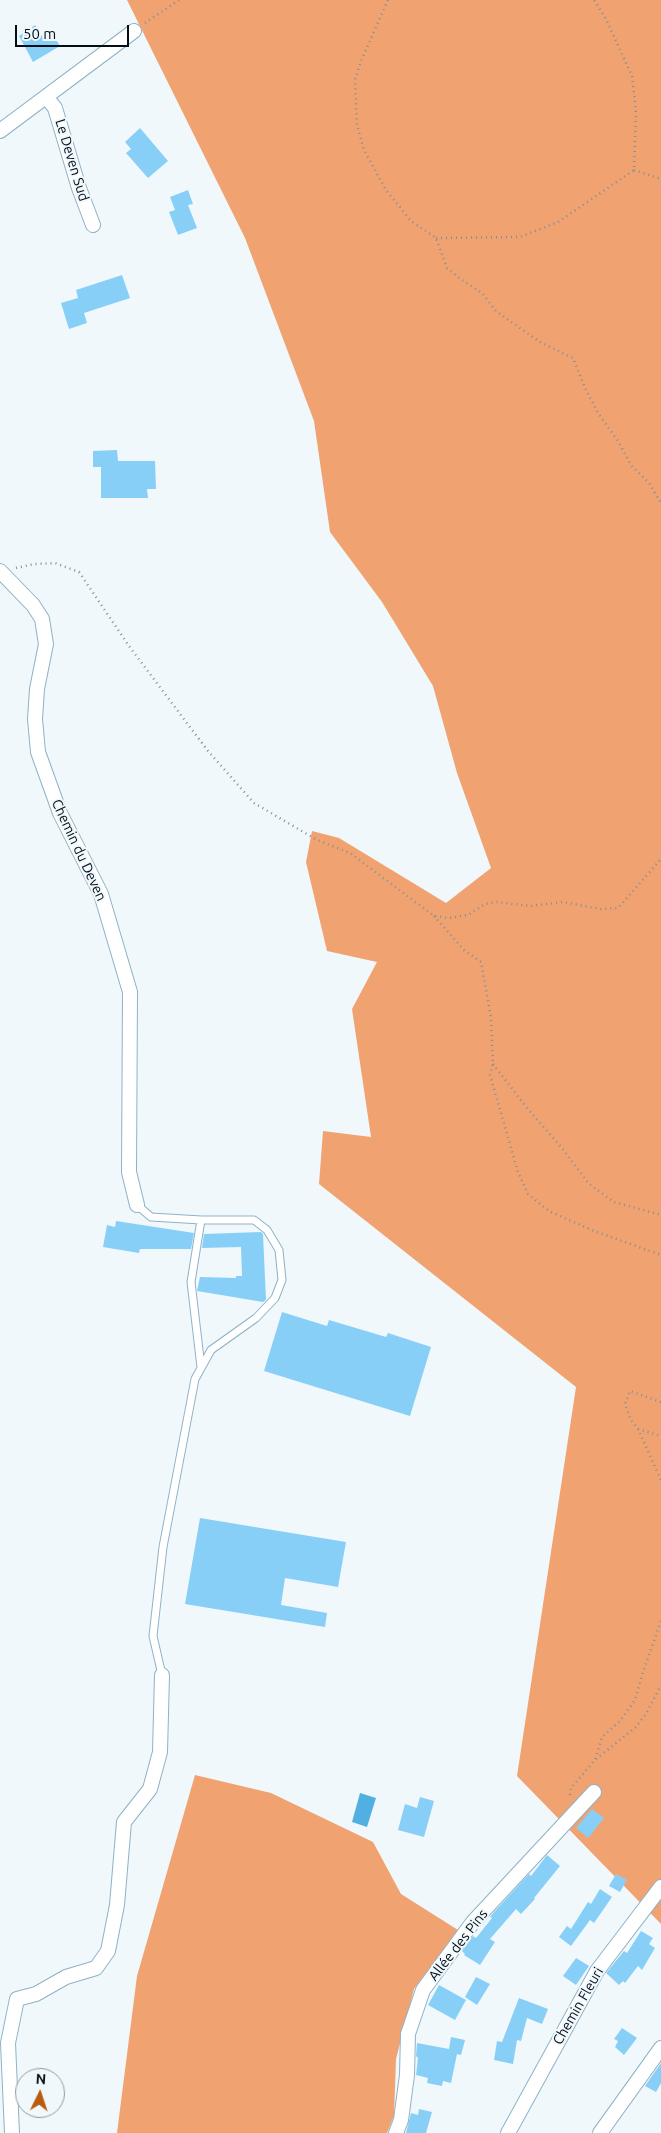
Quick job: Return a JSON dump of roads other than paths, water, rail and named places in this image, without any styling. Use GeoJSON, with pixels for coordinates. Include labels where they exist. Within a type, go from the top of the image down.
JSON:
{"type":"FeatureCollection","features":[{"type":"Feature","properties":{"kind":"street"},"geometry":{"type":"LineString","coordinates":[[0,131],[47,98],[98,56],[134,31]]}},
{"type":"Feature","properties":{"kind":"street","name":"Le Deven Sud"},"geometry":{"type":"LineString","coordinates":[[47,98],[56,108],[79,188],[94,225]]}},
{"type":"Feature","properties":{"kind":"street","name":"Chemin du Deven"},"geometry":{"type":"LineString","coordinates":[[0,571],[33,605],[42,619],[46,644],[36,704],[35,719],[38,752],[60,813],[101,894],[130,992],[128,1172],[137,1205]]}},
{"type":"Feature","properties":{"kind":"street"},"geometry":{"type":"LineString","coordinates":[[12,2133],[8,2043],[17,1999],[36,1994],[66,1978],[96,1968],[108,1951],[117,1905],[124,1822],[150,1789],[160,1752],[162,1675]]}},
{"type":"Feature","properties":{"kind":"street","name":"Allée des Pins"},"geometry":{"type":"LineString","coordinates":[[396,2133],[401,2120],[408,2034],[423,1990],[473,1922],[594,1792]]}},
{"type":"Feature","properties":{"kind":"street","name":"Chemin Fleuri"},"geometry":{"type":"LineString","coordinates":[[508,2133],[597,1971],[661,1887]]}},
{"type":"Feature","properties":{"kind":"street"},"geometry":{"type":"LineString","coordinates":[[600,2133],[661,2048]]}},
{"type":"Feature","properties":{"kind":"lane"},"geometry":{"type":"LineString","coordinates":[[137,1205],[151,1217],[200,1220],[254,1220],[267,1230],[279,1250],[282,1280],[274,1298],[256,1318],[211,1350],[195,1379],[163,1547],[153,1636],[162,1675]]}},
{"type":"Feature","properties":{"kind":"lane"},"geometry":{"type":"LineString","coordinates":[[200,1220],[191,1282],[201,1367]]}},
{"type":"Feature","properties":{"kind":"water"},"geometry":{"type":"Polygon","coordinates":[[[360,1793],[376,1798],[367,1827],[352,1822],[360,1793]]]}}]}
